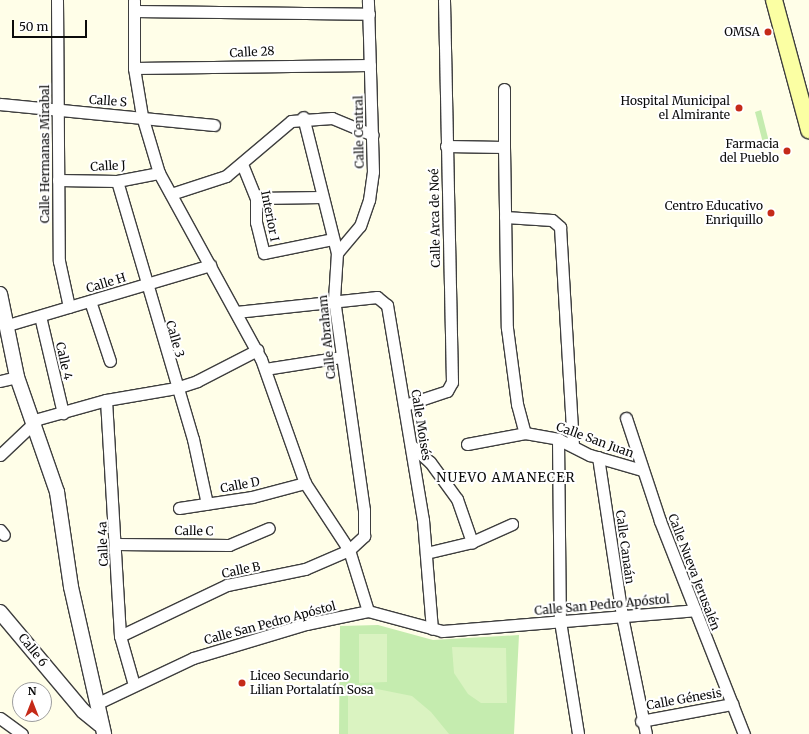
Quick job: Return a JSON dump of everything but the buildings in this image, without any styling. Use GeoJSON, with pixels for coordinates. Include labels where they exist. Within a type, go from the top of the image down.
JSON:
{"type":"FeatureCollection","features":[{"type":"Feature","properties":{"kind":"main road"},"geometry":{"type":"LineString","coordinates":[[774,0],[809,130]]}},
{"type":"Feature","properties":{"kind":"street","name":"Calle Hermanas Mirabal"},"geometry":{"type":"LineString","coordinates":[[57,0],[59,261],[69,307]]}},
{"type":"Feature","properties":{"kind":"street","name":"Calle Central"},"geometry":{"type":"LineString","coordinates":[[337,253],[360,226],[369,200],[373,135],[368,0]]}},
{"type":"Feature","properties":{"kind":"street","name":"Calle Arca de Noé"},"geometry":{"type":"LineString","coordinates":[[406,405],[447,391],[452,382],[444,0]]}},
{"type":"Feature","properties":{"kind":"street"},"geometry":{"type":"LineString","coordinates":[[368,611],[349,550],[305,483],[257,350],[159,173],[142,116],[134,68],[134,6],[369,14]]}},
{"type":"Feature","properties":{"kind":"street","name":"Calle 28"},"geometry":{"type":"LineString","coordinates":[[134,68],[370,65]]}},
{"type":"Feature","properties":{"kind":"street"},"geometry":{"type":"LineString","coordinates":[[504,89],[507,328],[517,404],[525,433]]}},
{"type":"Feature","properties":{"kind":"street","name":"Calle S"},"geometry":{"type":"LineString","coordinates":[[0,104],[142,116],[214,125]]}},
{"type":"Feature","properties":{"kind":"street"},"geometry":{"type":"LineString","coordinates":[[171,194],[226,176],[242,164],[291,120],[303,117],[332,118],[373,135]]}},
{"type":"Feature","properties":{"kind":"street","name":"Calle Abraham"},"geometry":{"type":"LineString","coordinates":[[303,117],[332,239],[337,253],[334,300],[364,524],[360,543],[349,550]]}},
{"type":"Feature","properties":{"kind":"street"},"geometry":{"type":"LineString","coordinates":[[446,146],[504,147]]}},
{"type":"Feature","properties":{"kind":"street","name":"Interior I"},"geometry":{"type":"LineString","coordinates":[[242,164],[256,198],[256,222],[264,253],[332,239]]}},
{"type":"Feature","properties":{"kind":"street","name":"Calle J"},"geometry":{"type":"LineString","coordinates":[[58,180],[117,181],[159,173]]}},
{"type":"Feature","properties":{"kind":"street","name":"Calle 3"},"geometry":{"type":"LineString","coordinates":[[117,181],[176,388],[193,439],[207,504]]}},
{"type":"Feature","properties":{"kind":"street"},"geometry":{"type":"LineString","coordinates":[[256,198],[322,197]]}},
{"type":"Feature","properties":{"kind":"street"},"geometry":{"type":"LineString","coordinates":[[505,216],[552,220],[560,227],[573,446]]}},
{"type":"Feature","properties":{"kind":"street","name":"Calle H"},"geometry":{"type":"LineString","coordinates":[[8,325],[210,265]]}},
{"type":"Feature","properties":{"kind":"street"},"geometry":{"type":"LineString","coordinates":[[0,294],[8,325],[17,377],[36,423],[57,492],[71,587],[98,703],[102,729]]}},
{"type":"Feature","properties":{"kind":"street","name":"Calle Moisés"},"geometry":{"type":"LineString","coordinates":[[334,300],[384,299],[406,405],[412,446],[426,553],[432,629]]}},
{"type":"Feature","properties":{"kind":"street"},"geometry":{"type":"LineString","coordinates":[[236,312],[334,300]]}},
{"type":"Feature","properties":{"kind":"street"},"geometry":{"type":"LineString","coordinates":[[90,301],[110,361]]}},
{"type":"Feature","properties":{"kind":"street","name":"Calle 4"},"geometry":{"type":"LineString","coordinates":[[40,316],[63,412]]}},
{"type":"Feature","properties":{"kind":"street"},"geometry":{"type":"LineString","coordinates":[[0,455],[36,423],[63,412],[106,400],[176,388],[197,381],[257,350]]}},
{"type":"Feature","properties":{"kind":"street"},"geometry":{"type":"LineString","coordinates":[[265,369],[342,357]]}},
{"type":"Feature","properties":{"kind":"street"},"geometry":{"type":"LineString","coordinates":[[0,381],[17,377]]}},
{"type":"Feature","properties":{"kind":"street","name":"Calle 4a"},"geometry":{"type":"LineString","coordinates":[[106,400],[116,544],[120,636],[134,685]]}},
{"type":"Feature","properties":{"kind":"street","name":"Calle Nueva Jerusalén"},"geometry":{"type":"LineString","coordinates":[[626,418],[642,470],[744,734]]}},
{"type":"Feature","properties":{"kind":"street","name":"Calle San Juan"},"geometry":{"type":"LineString","coordinates":[[467,444],[525,433],[558,439],[598,457],[642,470]]}},
{"type":"Feature","properties":{"kind":"street"},"geometry":{"type":"LineString","coordinates":[[558,439],[560,621],[578,734]]}},
{"type":"Feature","properties":{"kind":"street"},"geometry":{"type":"LineString","coordinates":[[412,446],[430,462],[457,499],[472,542]]}},
{"type":"Feature","properties":{"kind":"street","name":"Calle Canaán"},"geometry":{"type":"LineString","coordinates":[[598,457],[622,616],[641,720],[646,734]]}},
{"type":"Feature","properties":{"kind":"street","name":"Calle D"},"geometry":{"type":"LineString","coordinates":[[179,508],[207,504],[305,483]]}},
{"type":"Feature","properties":{"kind":"street"},"geometry":{"type":"LineString","coordinates":[[426,553],[472,542],[512,524]]}},
{"type":"Feature","properties":{"kind":"street","name":"Calle C"},"geometry":{"type":"LineString","coordinates":[[116,544],[229,545],[269,528]]}},
{"type":"Feature","properties":{"kind":"street","name":"Calle B"},"geometry":{"type":"LineString","coordinates":[[120,636],[227,585],[306,569],[349,550]]}},
{"type":"Feature","properties":{"kind":"street","name":"Calle San Pedro Apóstol"},"geometry":{"type":"LineString","coordinates":[[98,703],[193,658],[306,624],[368,611],[442,631],[695,610]]}},
{"type":"Feature","properties":{"kind":"street","name":"Calle 6"},"geometry":{"type":"LineString","coordinates":[[0,612],[84,711],[102,729]]}},
{"type":"Feature","properties":{"kind":"street","name":"Calle Génesis"},"geometry":{"type":"LineString","coordinates":[[641,720],[732,704]]}},
{"type":"Feature","properties":{"kind":"street"},"geometry":{"type":"LineString","coordinates":[[0,718],[22,734]]}},
{"type":"Feature","properties":{"kind":"green space"},"geometry":{"type":"Polygon","coordinates":[[[761,110],[769,142],[764,147],[755,112],[761,110]]]}},
{"type":"Feature","properties":{"kind":"green space"},"geometry":{"type":"Polygon","coordinates":[[[378,625],[433,640],[519,635],[514,734],[339,734],[340,626],[378,625]]]}},
{"type":"Feature","properties":{"kind":"green space"},"geometry":{"type":"Polygon","coordinates":[[[359,634],[387,634],[387,682],[359,683],[359,634]]]}},
{"type":"Feature","properties":{"kind":"green space"},"geometry":{"type":"Polygon","coordinates":[[[452,647],[506,648],[507,703],[481,703],[468,694],[454,673],[452,647]]]}},
{"type":"Feature","properties":{"kind":"green space"},"geometry":{"type":"Polygon","coordinates":[[[372,688],[412,696],[431,712],[449,734],[348,734],[348,693],[372,688]]]}},
{"type":"Feature","properties":{"kind":"place","name":"OMSA"},"geometry":{"type":"Point","coordinates":[768,32]}},
{"type":"Feature","properties":{"kind":"place","name":"Hospital Municipal el Almirante"},"geometry":{"type":"Point","coordinates":[739,108]}},
{"type":"Feature","properties":{"kind":"place","name":"Farmacia del Pueblo"},"geometry":{"type":"Point","coordinates":[787,151]}},
{"type":"Feature","properties":{"kind":"place","name":"Centro Educativo Enriquillo"},"geometry":{"type":"Point","coordinates":[771,213]}},
{"type":"Feature","properties":{"kind":"place","name":"Liceo Secundario Lilian Portalatín Sosa"},"geometry":{"type":"Point","coordinates":[242,683]}},
{"type":"Feature","properties":{"kind":"district","name":"NUEVO AMANECER"},"geometry":{"type":"Point","coordinates":[506,478]}}]}
